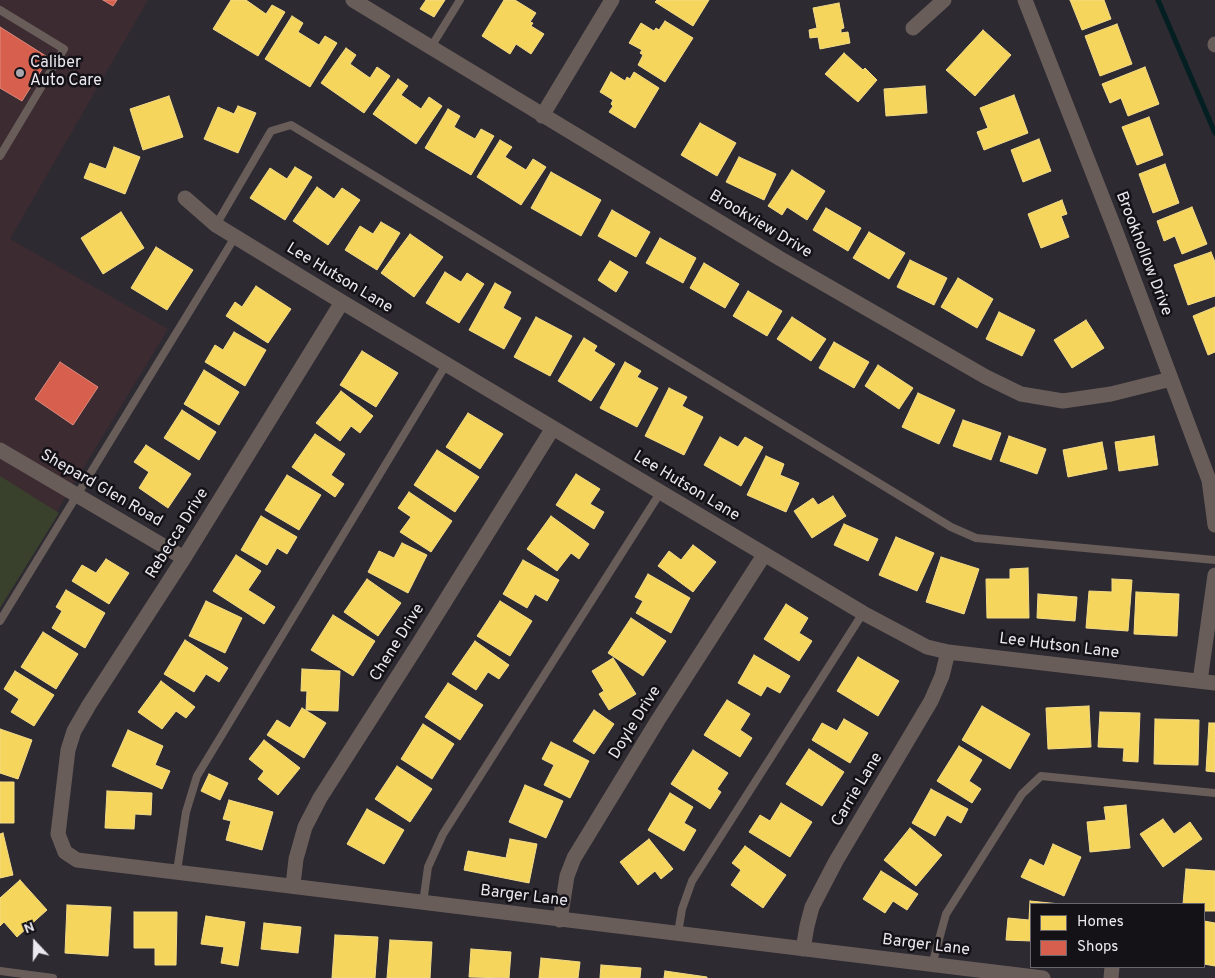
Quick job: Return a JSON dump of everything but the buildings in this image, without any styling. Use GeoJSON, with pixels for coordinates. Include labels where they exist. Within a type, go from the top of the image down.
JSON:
{"type":"FeatureCollection","features":[{"type":"Feature","properties":{"kind":"street","name":"Brookview Drive"},"geometry":{"type":"LineString","coordinates":[[354,0],[542,116],[779,258],[986,377],[1021,394],[1063,401],[1111,394],[1172,379]]}},
{"type":"Feature","properties":{"kind":"street"},"geometry":{"type":"LineString","coordinates":[[542,116],[612,0]]}},
{"type":"Feature","properties":{"kind":"street"},"geometry":{"type":"LineString","coordinates":[[913,28],[944,0]]}},
{"type":"Feature","properties":{"kind":"street","name":"Brookhollow Drive"},"geometry":{"type":"LineString","coordinates":[[1025,0],[1172,379],[1209,480],[1215,525]]}},
{"type":"Feature","properties":{"kind":"street","name":"Lee Hutson Lane"},"geometry":{"type":"LineString","coordinates":[[185,198],[216,225],[342,302],[863,613],[926,646],[948,652],[1207,682]]}},
{"type":"Feature","properties":{"kind":"street","name":"Rebecca Drive"},"geometry":{"type":"LineString","coordinates":[[62,790],[68,750],[74,731],[184,558],[342,302]]}},
{"type":"Feature","properties":{"kind":"street","name":"Chene Drive"},"geometry":{"type":"LineString","coordinates":[[293,885],[296,859],[305,827],[320,798],[419,643],[552,428]]}},
{"type":"Feature","properties":{"kind":"street","name":"Shepard Glen Road"},"geometry":{"type":"LineString","coordinates":[[0,450],[184,558]]}},
{"type":"Feature","properties":{"kind":"street","name":"Doyle Drive"},"geometry":{"type":"LineString","coordinates":[[560,920],[567,876],[574,858],[658,720],[764,554]]}},
{"type":"Feature","properties":{"kind":"street"},"geometry":{"type":"LineString","coordinates":[[1207,682],[1215,575]]}},
{"type":"Feature","properties":{"kind":"street","name":"Carrie Lane"},"geometry":{"type":"LineString","coordinates":[[804,949],[812,907],[836,861],[931,701],[942,676],[948,652]]}},
{"type":"Feature","properties":{"kind":"street","name":"Barger Lane"},"geometry":{"type":"LineString","coordinates":[[62,790],[58,834],[66,852],[77,860],[293,885],[423,903],[932,965],[948,973],[1043,978]]}},
{"type":"Feature","properties":{"kind":"lane"},"geometry":{"type":"LineString","coordinates":[[431,47],[460,0]]}},
{"type":"Feature","properties":{"kind":"lane"},"geometry":{"type":"LineString","coordinates":[[0,10],[64,49],[0,156]]}},
{"type":"Feature","properties":{"kind":"lane"},"geometry":{"type":"LineString","coordinates":[[216,225],[271,131],[291,125],[950,526],[976,538],[1215,560]]}},
{"type":"Feature","properties":{"kind":"lane"},"geometry":{"type":"LineString","coordinates":[[0,621],[235,237]]}},
{"type":"Feature","properties":{"kind":"lane"},"geometry":{"type":"LineString","coordinates":[[177,871],[186,812],[197,776],[447,363]]}},
{"type":"Feature","properties":{"kind":"lane"},"geometry":{"type":"LineString","coordinates":[[423,903],[428,867],[443,834],[660,493]]}},
{"type":"Feature","properties":{"kind":"lane"},"geometry":{"type":"LineString","coordinates":[[678,934],[682,909],[692,881],[863,613]]}},
{"type":"Feature","properties":{"kind":"lane"},"geometry":{"type":"LineString","coordinates":[[932,965],[946,914],[1022,794],[1041,776],[1215,793]]}},
{"type":"Feature","properties":{"kind":"lane"},"geometry":{"type":"LineString","coordinates":[[0,972],[52,978]]}},
{"type":"Feature","properties":{"kind":"shaded area"},"geometry":{"type":"Polygon","coordinates":[[[0,0],[148,0],[10,239],[168,329],[0,605],[0,0]]]}},
{"type":"Feature","properties":{"kind":"green space"},"geometry":{"type":"Polygon","coordinates":[[[0,476],[59,513],[0,608],[0,476]]]}},
{"type":"Feature","properties":{"kind":"waterway"},"geometry":{"type":"LineString","coordinates":[[1158,0],[1215,133]]}},
{"type":"Feature","properties":{"kind":"place","name":"Caliber Auto Care"},"geometry":{"type":"Point","coordinates":[20,73]}}]}
